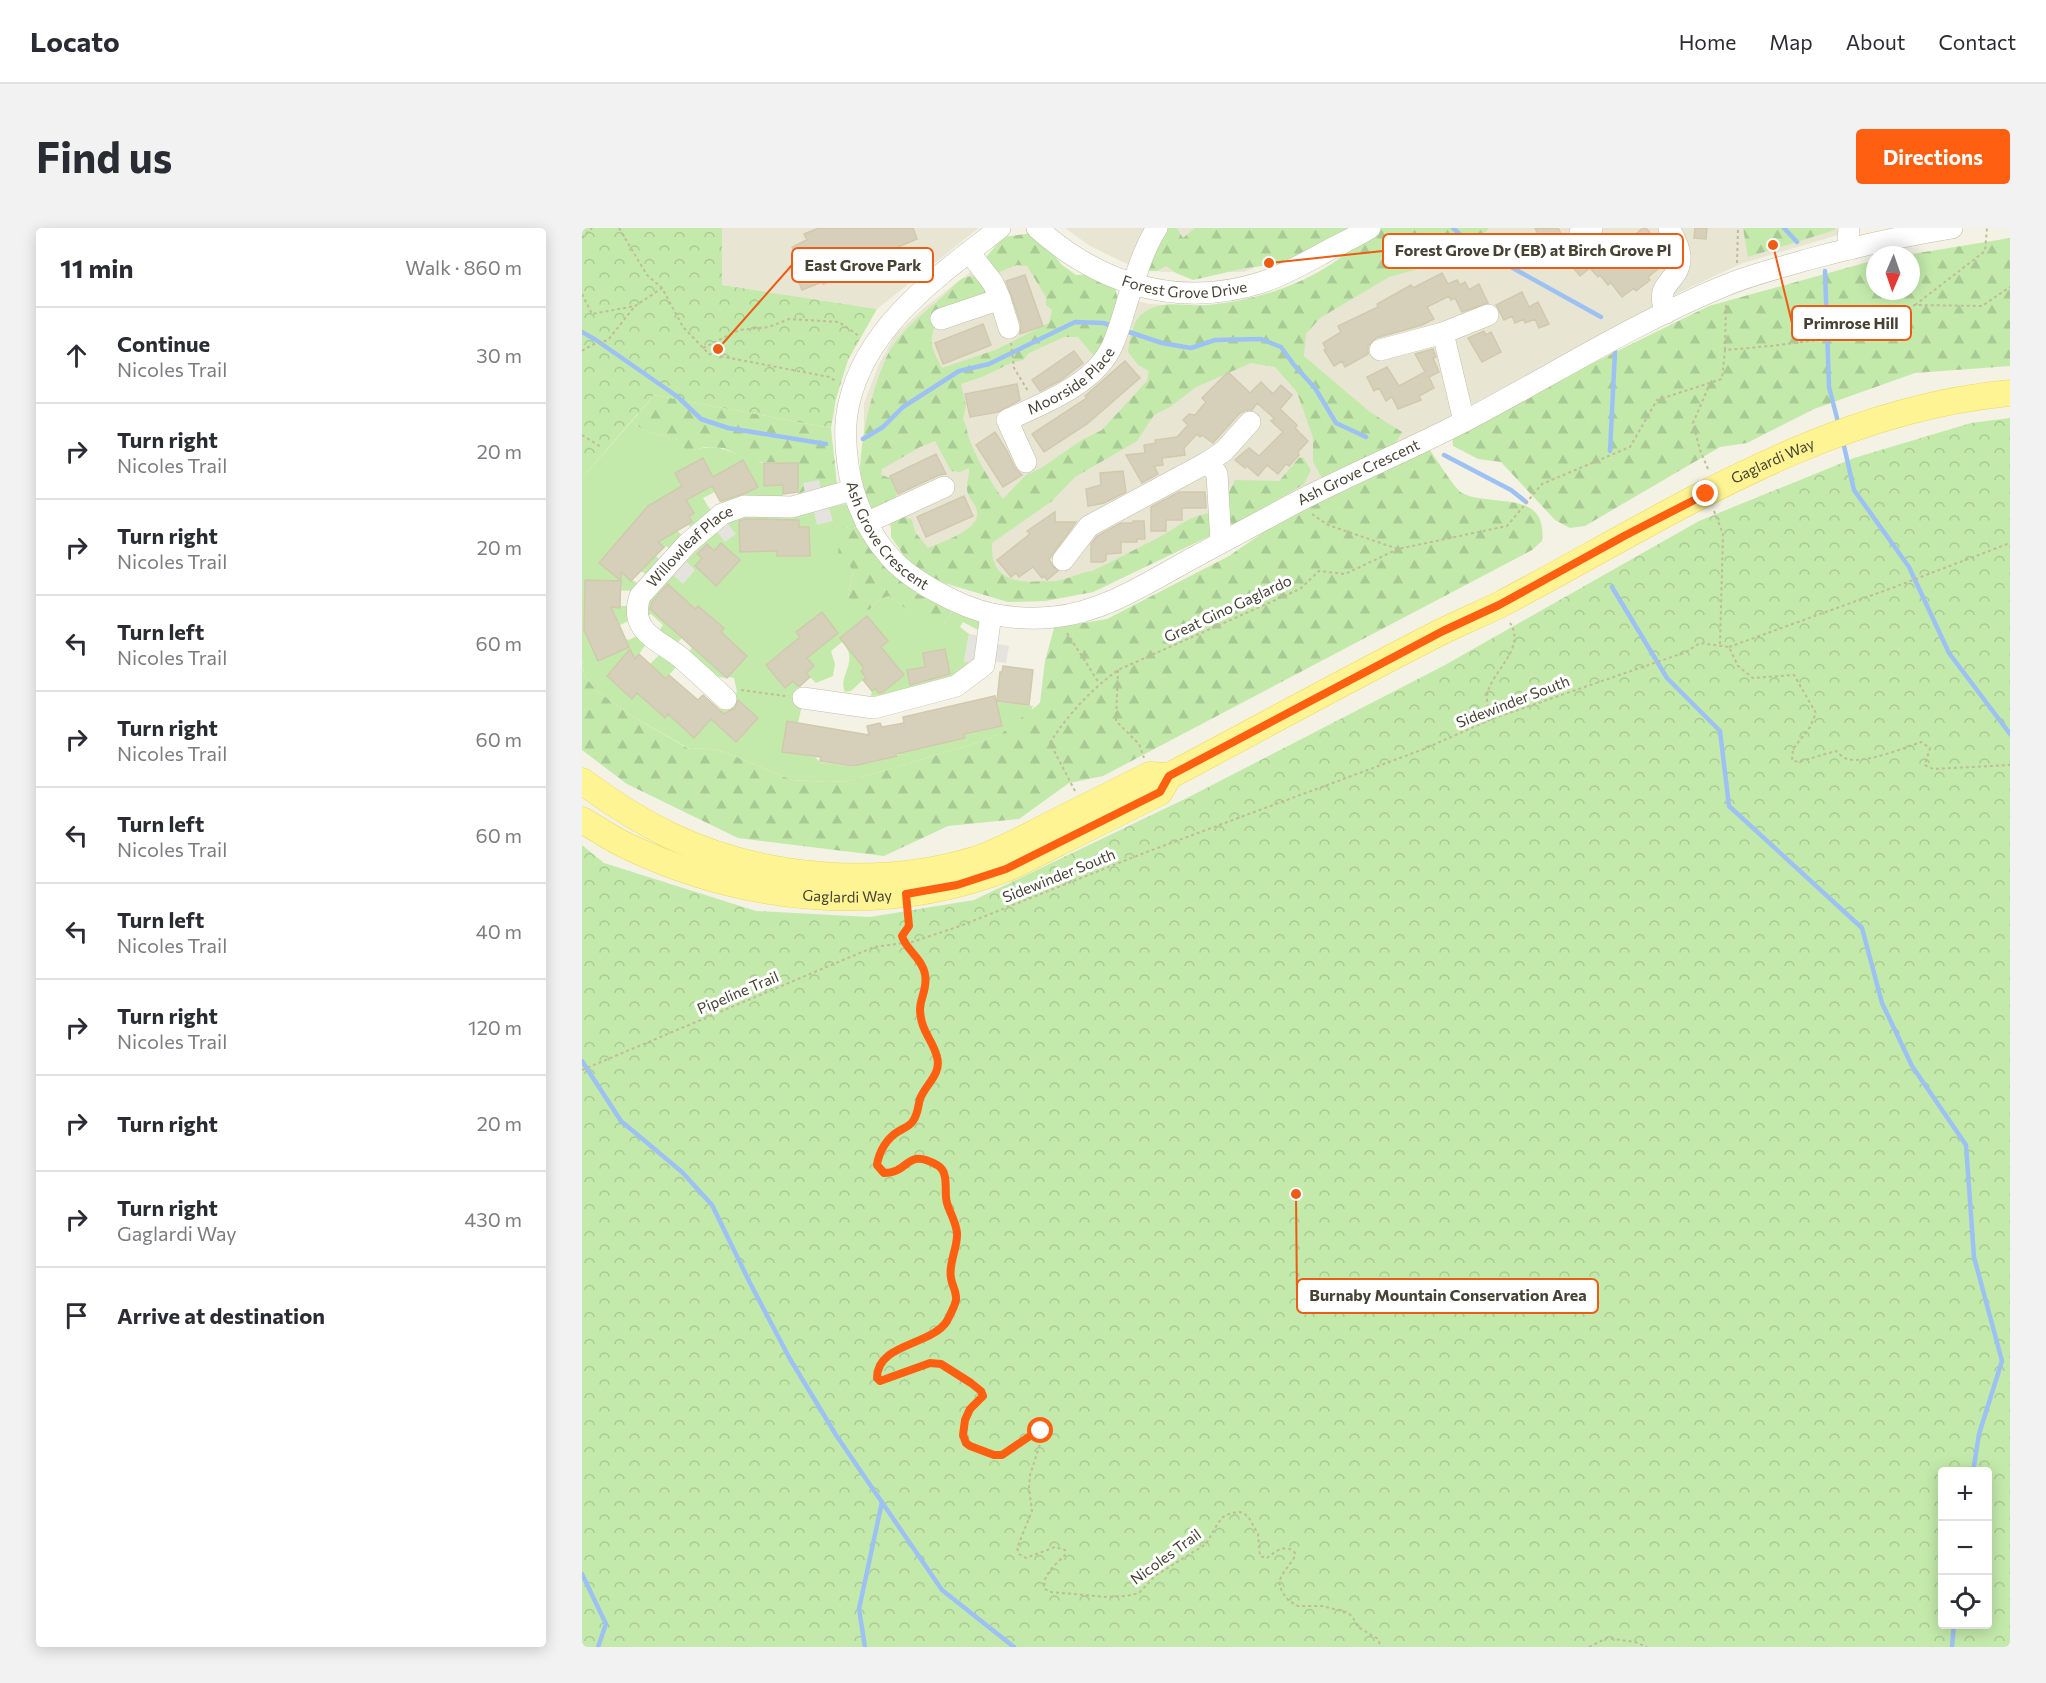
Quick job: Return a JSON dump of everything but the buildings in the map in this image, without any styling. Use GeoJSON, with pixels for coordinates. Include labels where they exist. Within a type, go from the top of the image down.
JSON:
{"type":"FeatureCollection","features":[{"type":"Feature","properties":{"kind":"main road","name":"Gaglardi Way"},"geometry":{"type":"LineString","coordinates":[[582,781],[606,800],[672,836],[713,853],[795,872],[869,877],[933,870],[974,860],[1160,776],[1443,631],[1499,605],[1747,472],[1815,442],[1898,415],[1978,396],[2010,393]]}},
{"type":"Feature","properties":{"kind":"main road","name":"Gaglardi Way"},"geometry":{"type":"LineString","coordinates":[[582,820],[629,847],[681,868],[756,890],[835,898],[906,894],[957,885],[1006,869],[1160,792],[1160,776]]}},
{"type":"Feature","properties":{"kind":"street","name":"Ash Grove Crescent"},"geometry":{"type":"LineString","coordinates":[[1000,228],[969,252],[890,322],[876,342],[852,390],[846,416],[845,446],[852,490],[866,523],[890,558],[919,582],[952,599],[991,614],[1023,617],[1062,616],[1085,611],[1133,591],[1301,500],[1464,421],[1666,313],[1740,280],[1850,238],[1917,234],[1952,228]]}},
{"type":"Feature","properties":{"kind":"street","name":"Forest Grove Drive"},"geometry":{"type":"LineString","coordinates":[[1037,228],[1058,247],[1080,261],[1133,285],[1186,294],[1222,292],[1263,282],[1370,228]]}},
{"type":"Feature","properties":{"kind":"street","name":"Moorside Place"},"geometry":{"type":"LineString","coordinates":[[1026,462],[1007,420],[1063,394],[1098,366],[1113,345],[1149,240],[1157,228]]}},
{"type":"Feature","properties":{"kind":"street"},"geometry":{"type":"LineString","coordinates":[[1666,313],[1661,298],[1662,293],[1679,265],[1680,257],[1669,228]]}},
{"type":"Feature","properties":{"kind":"street"},"geometry":{"type":"LineString","coordinates":[[969,252],[993,283],[1000,299],[1010,337]]}},
{"type":"Feature","properties":{"kind":"street"},"geometry":{"type":"LineString","coordinates":[[942,320],[1000,299]]}},
{"type":"Feature","properties":{"kind":"street"},"geometry":{"type":"LineString","coordinates":[[1380,350],[1443,333],[1488,315]]}},
{"type":"Feature","properties":{"kind":"street"},"geometry":{"type":"LineString","coordinates":[[1443,333],[1464,421]]}},
{"type":"Feature","properties":{"kind":"street"},"geometry":{"type":"LineString","coordinates":[[1063,560],[1089,526],[1224,452],[1250,422]]}},
{"type":"Feature","properties":{"kind":"street"},"geometry":{"type":"LineString","coordinates":[[1208,462],[1217,474],[1221,543]]}},
{"type":"Feature","properties":{"kind":"street"},"geometry":{"type":"LineString","coordinates":[[866,523],[944,487]]}},
{"type":"Feature","properties":{"kind":"street","name":"Willowleaf Place"},"geometry":{"type":"LineString","coordinates":[[726,699],[678,656],[646,633],[638,618],[640,596],[687,544],[722,514],[744,506],[792,507],[852,490]]}},
{"type":"Feature","properties":{"kind":"street"},"geometry":{"type":"LineString","coordinates":[[803,698],[874,708],[956,687],[984,665],[991,614]]}},
{"type":"Feature","properties":{"kind":"path"},"geometry":{"type":"LineString","coordinates":[[582,238],[592,228]]}},
{"type":"Feature","properties":{"kind":"path"},"geometry":{"type":"LineString","coordinates":[[619,228],[647,275],[662,288],[683,327],[709,354],[829,377],[852,390]]}},
{"type":"Feature","properties":{"kind":"path"},"geometry":{"type":"LineString","coordinates":[[1737,270],[1738,228]]}},
{"type":"Feature","properties":{"kind":"path"},"geometry":{"type":"LineString","coordinates":[[1725,350],[1848,336],[1915,305],[1985,251],[1987,228]]}},
{"type":"Feature","properties":{"kind":"path"},"geometry":{"type":"LineString","coordinates":[[1915,305],[1982,306],[2010,287]]}},
{"type":"Feature","properties":{"kind":"path"},"geometry":{"type":"LineString","coordinates":[[582,351],[608,340],[635,306],[662,288]]}},
{"type":"Feature","properties":{"kind":"path"},"geometry":{"type":"LineString","coordinates":[[582,294],[592,314],[635,306]]}},
{"type":"Feature","properties":{"kind":"path"},"geometry":{"type":"LineString","coordinates":[[1720,645],[1723,534],[1693,423],[1708,388],[1722,380],[1727,316]]}},
{"type":"Feature","properties":{"kind":"path"},"geometry":{"type":"LineString","coordinates":[[703,348],[740,330],[769,327],[789,319],[839,322],[861,338],[876,342]]}},
{"type":"Feature","properties":{"kind":"path"},"geometry":{"type":"LineString","coordinates":[[1010,337],[1014,368],[1037,406]]}},
{"type":"Feature","properties":{"kind":"path","name":"Great Gino Gaglardo"},"geometry":{"type":"LineString","coordinates":[[1074,790],[1050,743],[1062,723],[1100,683],[1119,670],[1300,589],[1319,572],[1345,574],[1398,549],[1507,526],[1542,484],[1630,447],[1657,400],[1722,380]]}},
{"type":"Feature","properties":{"kind":"path"},"geometry":{"type":"LineString","coordinates":[[582,435],[601,447]]}},
{"type":"Feature","properties":{"kind":"path"},"geometry":{"type":"LineString","coordinates":[[1301,500],[1309,513],[1328,525],[1398,549]]}},
{"type":"Feature","properties":{"kind":"path"},"geometry":{"type":"LineString","coordinates":[[2010,543],[1729,647],[1738,666],[1753,678],[1794,675],[1816,712],[1810,727],[1793,750],[1792,759],[1798,762],[1836,751],[1845,759],[1856,760],[1884,755],[1921,742],[1930,748],[1925,765],[1933,769],[2010,765]]}},
{"type":"Feature","properties":{"kind":"path"},"geometry":{"type":"LineString","coordinates":[[1492,719],[1487,707],[1488,692],[1515,643],[1514,628],[1499,605]]}},
{"type":"Feature","properties":{"kind":"path"},"geometry":{"type":"LineString","coordinates":[[1062,616],[1066,631],[1100,683]]}},
{"type":"Feature","properties":{"kind":"path","name":"Sidewinder South"},"geometry":{"type":"LineString","coordinates":[[904,943],[989,915],[1144,853],[1424,749],[1492,719],[1686,652],[1700,643],[1729,647]]}},
{"type":"Feature","properties":{"kind":"path"},"geometry":{"type":"LineString","coordinates":[[1119,670],[1116,721],[1139,744],[1160,776]]}},
{"type":"Feature","properties":{"kind":"path"},"geometry":{"type":"LineString","coordinates":[[726,699],[735,689],[803,698]]}},
{"type":"Feature","properties":{"kind":"path"},"geometry":{"type":"LineString","coordinates":[[904,943],[902,936],[909,926],[906,894]]}},
{"type":"Feature","properties":{"kind":"path","name":"Pipeline Trail"},"geometry":{"type":"LineString","coordinates":[[582,1070],[874,947],[904,943]]}},
{"type":"Feature","properties":{"kind":"path","name":"Nicoles Trail"},"geometry":{"type":"LineString","coordinates":[[904,943],[916,956],[926,975],[926,987],[920,1006],[921,1020],[938,1064],[936,1074],[921,1098],[912,1124],[888,1139],[878,1158],[877,1165],[884,1173],[890,1173],[898,1171],[911,1160],[920,1158],[939,1166],[945,1173],[946,1202],[957,1235],[950,1269],[956,1301],[947,1321],[938,1332],[895,1350],[877,1372],[877,1378],[880,1381],[930,1363],[941,1364],[971,1383],[981,1391],[983,1396],[970,1409],[965,1420],[963,1435],[970,1446],[994,1455],[1002,1455],[1041,1431],[1043,1435],[1030,1475],[1032,1511],[1017,1548],[1019,1554],[1026,1558],[1055,1547],[1065,1550],[1065,1555],[1043,1583],[1045,1589],[1050,1592],[1107,1597],[1139,1593],[1155,1576],[1206,1544],[1223,1517],[1239,1512],[1248,1516],[1258,1534],[1260,1556],[1267,1558],[1279,1549],[1286,1548],[1295,1552],[1294,1558],[1279,1582],[1282,1592],[1290,1601],[1298,1606],[1322,1606],[1346,1612],[1352,1616],[1358,1627],[1378,1639],[1381,1647]]}},
{"type":"Feature","properties":{"kind":"path"},"geometry":{"type":"LineString","coordinates":[[1589,1647],[1607,1638],[1635,1642],[1647,1647]]}},
{"type":"Feature","properties":{"kind":"shaded area"},"geometry":{"type":"Polygon","coordinates":[[[722,228],[979,228],[877,309],[722,285],[722,228]]]}},
{"type":"Feature","properties":{"kind":"shaded area"},"geometry":{"type":"Polygon","coordinates":[[[1065,228],[1335,228],[1315,242],[1244,272],[1162,272],[1129,265],[1090,246],[1065,228]]]}},
{"type":"Feature","properties":{"kind":"shaded area"},"geometry":{"type":"Polygon","coordinates":[[[1403,228],[1862,228],[1743,263],[1676,294],[1410,438],[1093,592],[1045,601],[1008,602],[973,591],[900,541],[875,506],[864,460],[864,403],[879,364],[895,335],[924,308],[1004,246],[1060,267],[1099,288],[1124,298],[1149,304],[1214,308],[1276,298],[1403,228]]]}},
{"type":"Feature","properties":{"kind":"shaded area"},"geometry":{"type":"Polygon","coordinates":[[[819,480],[822,493],[806,496],[803,483],[819,480]]]}},
{"type":"Feature","properties":{"kind":"shaded area"},"geometry":{"type":"Polygon","coordinates":[[[829,508],[833,521],[817,525],[814,512],[829,508]]]}},
{"type":"Feature","properties":{"kind":"shaded area"},"geometry":{"type":"Polygon","coordinates":[[[727,523],[736,534],[725,542],[716,531],[727,523]]]}},
{"type":"Feature","properties":{"kind":"shaded area"},"geometry":{"type":"Polygon","coordinates":[[[686,561],[695,570],[683,584],[673,575],[686,561]]]}},
{"type":"Feature","properties":{"kind":"shaded area"},"geometry":{"type":"Polygon","coordinates":[[[969,634],[982,636],[977,664],[964,662],[969,634]]]}},
{"type":"Feature","properties":{"kind":"shaded area"},"geometry":{"type":"Polygon","coordinates":[[[997,644],[1009,646],[1006,663],[994,661],[997,644]]]}},
{"type":"Feature","properties":{"kind":"green space"},"geometry":{"type":"Polygon","coordinates":[[[582,228],[722,228],[722,285],[877,309],[848,360],[836,399],[831,428],[654,395],[582,478],[582,228]]]}},
{"type":"Feature","properties":{"kind":"green space"},"geometry":{"type":"Polygon","coordinates":[[[1167,228],[1177,228],[1183,238],[1195,228],[1356,228],[1294,262],[1246,268],[1193,280],[1166,266],[1157,271],[1148,271],[1160,233],[1167,228]]]}},
{"type":"Feature","properties":{"kind":"green space"},"geometry":{"type":"Polygon","coordinates":[[[1370,228],[1489,228],[1473,246],[1446,261],[1389,277],[1320,318],[1306,334],[1304,356],[1370,412],[1402,432],[1395,444],[1322,478],[1313,462],[1313,438],[1297,392],[1275,367],[1251,363],[1196,387],[1170,407],[1154,415],[1137,441],[1075,477],[1052,501],[992,543],[992,555],[999,571],[1005,576],[1031,582],[1055,581],[1092,571],[1198,516],[1213,513],[1214,534],[1093,592],[1045,601],[1008,602],[944,583],[912,567],[891,537],[891,523],[901,515],[912,520],[915,532],[928,548],[959,534],[973,524],[977,518],[976,508],[967,490],[969,468],[960,472],[951,471],[935,441],[882,469],[881,475],[893,479],[897,487],[896,501],[879,510],[868,508],[862,494],[860,474],[865,428],[877,381],[885,361],[892,347],[908,327],[959,281],[969,276],[983,278],[986,286],[985,295],[938,317],[932,343],[942,368],[995,350],[1049,323],[1052,310],[1046,305],[1046,297],[1027,266],[1017,265],[997,273],[985,258],[1004,237],[1033,233],[1038,235],[1062,265],[1076,275],[1095,274],[1115,287],[1119,306],[1112,354],[1093,355],[1078,337],[1064,337],[1029,353],[1023,360],[961,384],[966,406],[963,419],[969,438],[985,471],[1003,499],[1026,475],[1102,430],[1147,381],[1149,371],[1138,365],[1128,352],[1134,327],[1142,314],[1157,306],[1225,303],[1289,286],[1319,272],[1338,259],[1370,228]]]}},
{"type":"Feature","properties":{"kind":"green space"},"geometry":{"type":"Polygon","coordinates":[[[1743,228],[1836,228],[1748,257],[1743,228]]]}},
{"type":"Feature","properties":{"kind":"green space"},"geometry":{"type":"Polygon","coordinates":[[[2010,238],[2010,366],[1915,373],[1814,409],[1747,443],[1720,447],[1585,526],[1570,528],[1555,520],[1501,462],[1478,459],[1453,446],[1452,432],[1709,306],[1866,262],[1866,300],[1920,300],[1920,253],[2010,238]]]}},
{"type":"Feature","properties":{"kind":"green space"},"geometry":{"type":"Polygon","coordinates":[[[654,395],[831,428],[837,484],[822,493],[803,484],[805,491],[798,494],[797,463],[752,462],[724,448],[705,447],[686,450],[678,440],[643,430],[632,421],[654,395]]]}},
{"type":"Feature","properties":{"kind":"green space"},"geometry":{"type":"Polygon","coordinates":[[[2010,418],[2010,1647],[582,1647],[582,845],[604,863],[756,911],[870,917],[974,900],[1187,798],[1445,665],[1699,521],[1854,458],[1971,423],[2010,418]]]}},
{"type":"Feature","properties":{"kind":"green space"},"geometry":{"type":"Polygon","coordinates":[[[632,421],[643,430],[678,440],[694,450],[714,447],[764,463],[764,486],[783,485],[783,497],[723,506],[715,492],[703,498],[713,514],[695,532],[688,524],[677,530],[683,537],[669,548],[666,546],[656,556],[663,563],[650,576],[640,571],[632,580],[639,584],[635,591],[613,590],[620,592],[620,606],[630,606],[632,619],[620,625],[626,639],[629,640],[638,635],[647,643],[639,654],[650,664],[660,654],[677,666],[660,685],[652,679],[639,695],[665,717],[669,713],[695,737],[737,692],[734,678],[724,678],[713,674],[688,652],[692,648],[682,638],[676,644],[658,632],[663,625],[651,614],[646,618],[644,607],[708,538],[740,515],[814,512],[844,504],[849,505],[862,532],[853,531],[847,527],[848,563],[853,572],[848,597],[869,610],[880,599],[889,596],[910,612],[943,625],[952,612],[979,620],[980,631],[963,622],[960,627],[969,634],[964,661],[972,663],[971,670],[891,695],[871,696],[872,691],[863,680],[851,691],[845,692],[843,686],[849,656],[842,642],[831,651],[835,664],[833,676],[816,683],[810,677],[799,687],[802,691],[802,705],[798,723],[787,722],[782,752],[815,757],[820,762],[855,767],[858,737],[865,763],[965,738],[964,729],[1001,725],[997,702],[1033,706],[1031,711],[1002,733],[986,740],[849,781],[829,782],[792,780],[727,753],[708,748],[690,749],[635,718],[596,690],[584,675],[582,658],[582,478],[632,421]]]}},
{"type":"Feature","properties":{"kind":"green space"},"geometry":{"type":"Polygon","coordinates":[[[1426,444],[1462,493],[1527,506],[1536,513],[1541,524],[1542,541],[1532,550],[1103,776],[1069,783],[1019,819],[948,826],[884,856],[738,838],[627,784],[582,750],[582,658],[584,675],[596,690],[635,718],[689,749],[708,748],[727,753],[792,780],[849,781],[986,740],[1002,733],[1040,703],[1045,661],[1054,628],[1107,619],[1229,556],[1324,491],[1426,444]]]}},
{"type":"Feature","properties":{"kind":"green space"},"geometry":{"type":"Polygon","coordinates":[[[1303,457],[1311,470],[1304,484],[1272,503],[1253,523],[1235,526],[1228,522],[1226,499],[1235,480],[1279,481],[1299,458],[1303,457]]]}},
{"type":"Feature","properties":{"kind":"green space"},"geometry":{"type":"Polygon","coordinates":[[[842,527],[862,532],[895,575],[918,594],[952,612],[943,625],[934,628],[889,596],[880,599],[869,610],[852,606],[848,597],[853,572],[848,563],[838,557],[842,527]]]}},
{"type":"Feature","properties":{"kind":"waterway"},"geometry":{"type":"LineString","coordinates":[[1453,228],[1473,246],[1601,317]]}},
{"type":"Feature","properties":{"kind":"waterway"},"geometry":{"type":"LineString","coordinates":[[1784,228],[1797,242]]}},
{"type":"Feature","properties":{"kind":"waterway"},"geometry":{"type":"LineString","coordinates":[[1825,271],[1829,387],[1838,422]]}},
{"type":"Feature","properties":{"kind":"waterway"},"geometry":{"type":"LineString","coordinates":[[863,439],[883,427],[903,407],[959,371],[989,364],[1075,322],[1103,323],[1113,326]]}},
{"type":"Feature","properties":{"kind":"waterway"},"geometry":{"type":"LineString","coordinates":[[1123,330],[1162,343],[1191,348],[1215,340],[1261,339],[1281,347],[1315,388],[1336,423],[1366,437]]}},
{"type":"Feature","properties":{"kind":"waterway"},"geometry":{"type":"LineString","coordinates":[[582,332],[678,397],[701,419],[728,428],[826,444]]}},
{"type":"Feature","properties":{"kind":"waterway"},"geometry":{"type":"LineString","coordinates":[[1610,451],[1615,351]]}},
{"type":"Feature","properties":{"kind":"waterway"},"geometry":{"type":"LineString","coordinates":[[1844,446],[1854,490],[1909,567],[1949,653],[2010,734]]}},
{"type":"Feature","properties":{"kind":"waterway"},"geometry":{"type":"LineString","coordinates":[[1444,455],[1511,490],[1526,502]]}},
{"type":"Feature","properties":{"kind":"waterway"},"geometry":{"type":"LineString","coordinates":[[1612,587],[1667,678],[1720,731],[1729,806],[1862,928],[1882,1003],[1912,1066],[1966,1145],[1974,1257],[2002,1361],[1979,1434],[1974,1467]]}},
{"type":"Feature","properties":{"kind":"waterway"},"geometry":{"type":"LineString","coordinates":[[582,1061],[621,1121],[682,1172],[712,1205],[790,1359],[836,1435],[942,1590],[1014,1647]]}},
{"type":"Feature","properties":{"kind":"waterway"},"geometry":{"type":"LineString","coordinates":[[865,1647],[859,1609],[882,1502]]}},
{"type":"Feature","properties":{"kind":"waterway"},"geometry":{"type":"LineString","coordinates":[[582,1574],[606,1624],[598,1647]]}},
{"type":"Feature","properties":{"kind":"waterway"},"geometry":{"type":"LineString","coordinates":[[1952,1647],[1954,1629]]}},
{"type":"Feature","properties":{"kind":"place","name":"Primrose Hill"},"geometry":{"type":"Point","coordinates":[1773,245]}},
{"type":"Feature","properties":{"kind":"place","name":"Forest Grove Dr (EB) at Birch Grove Pl"},"geometry":{"type":"Point","coordinates":[1269,263]}},
{"type":"Feature","properties":{"kind":"place","name":"East Grove Park"},"geometry":{"type":"Point","coordinates":[718,349]}},
{"type":"Feature","properties":{"kind":"place","name":"Burnaby Mountain Conservation Area"},"geometry":{"type":"Point","coordinates":[1296,1194]}},
{"type":"Feature","properties":{"kind":"route"},"geometry":{"type":"LineString","coordinates":[[1041,1431],[1002,1455],[994,1455],[970,1446],[963,1435],[965,1420],[970,1409],[983,1396],[981,1391],[971,1383],[941,1364],[930,1363],[880,1381],[877,1378],[877,1372],[895,1350],[938,1332],[947,1321],[956,1301],[950,1269],[957,1235],[955,1223],[946,1202],[945,1173],[939,1166],[920,1158],[911,1160],[898,1171],[890,1173],[884,1173],[877,1165],[878,1158],[888,1139],[912,1124],[921,1098],[936,1074],[938,1064],[921,1020],[920,1006],[926,987],[926,975],[916,956],[904,943],[902,936],[909,926],[906,894],[957,885],[1006,869],[1160,792],[1169,776],[1443,631],[1499,605],[1706,494]]}}]}
